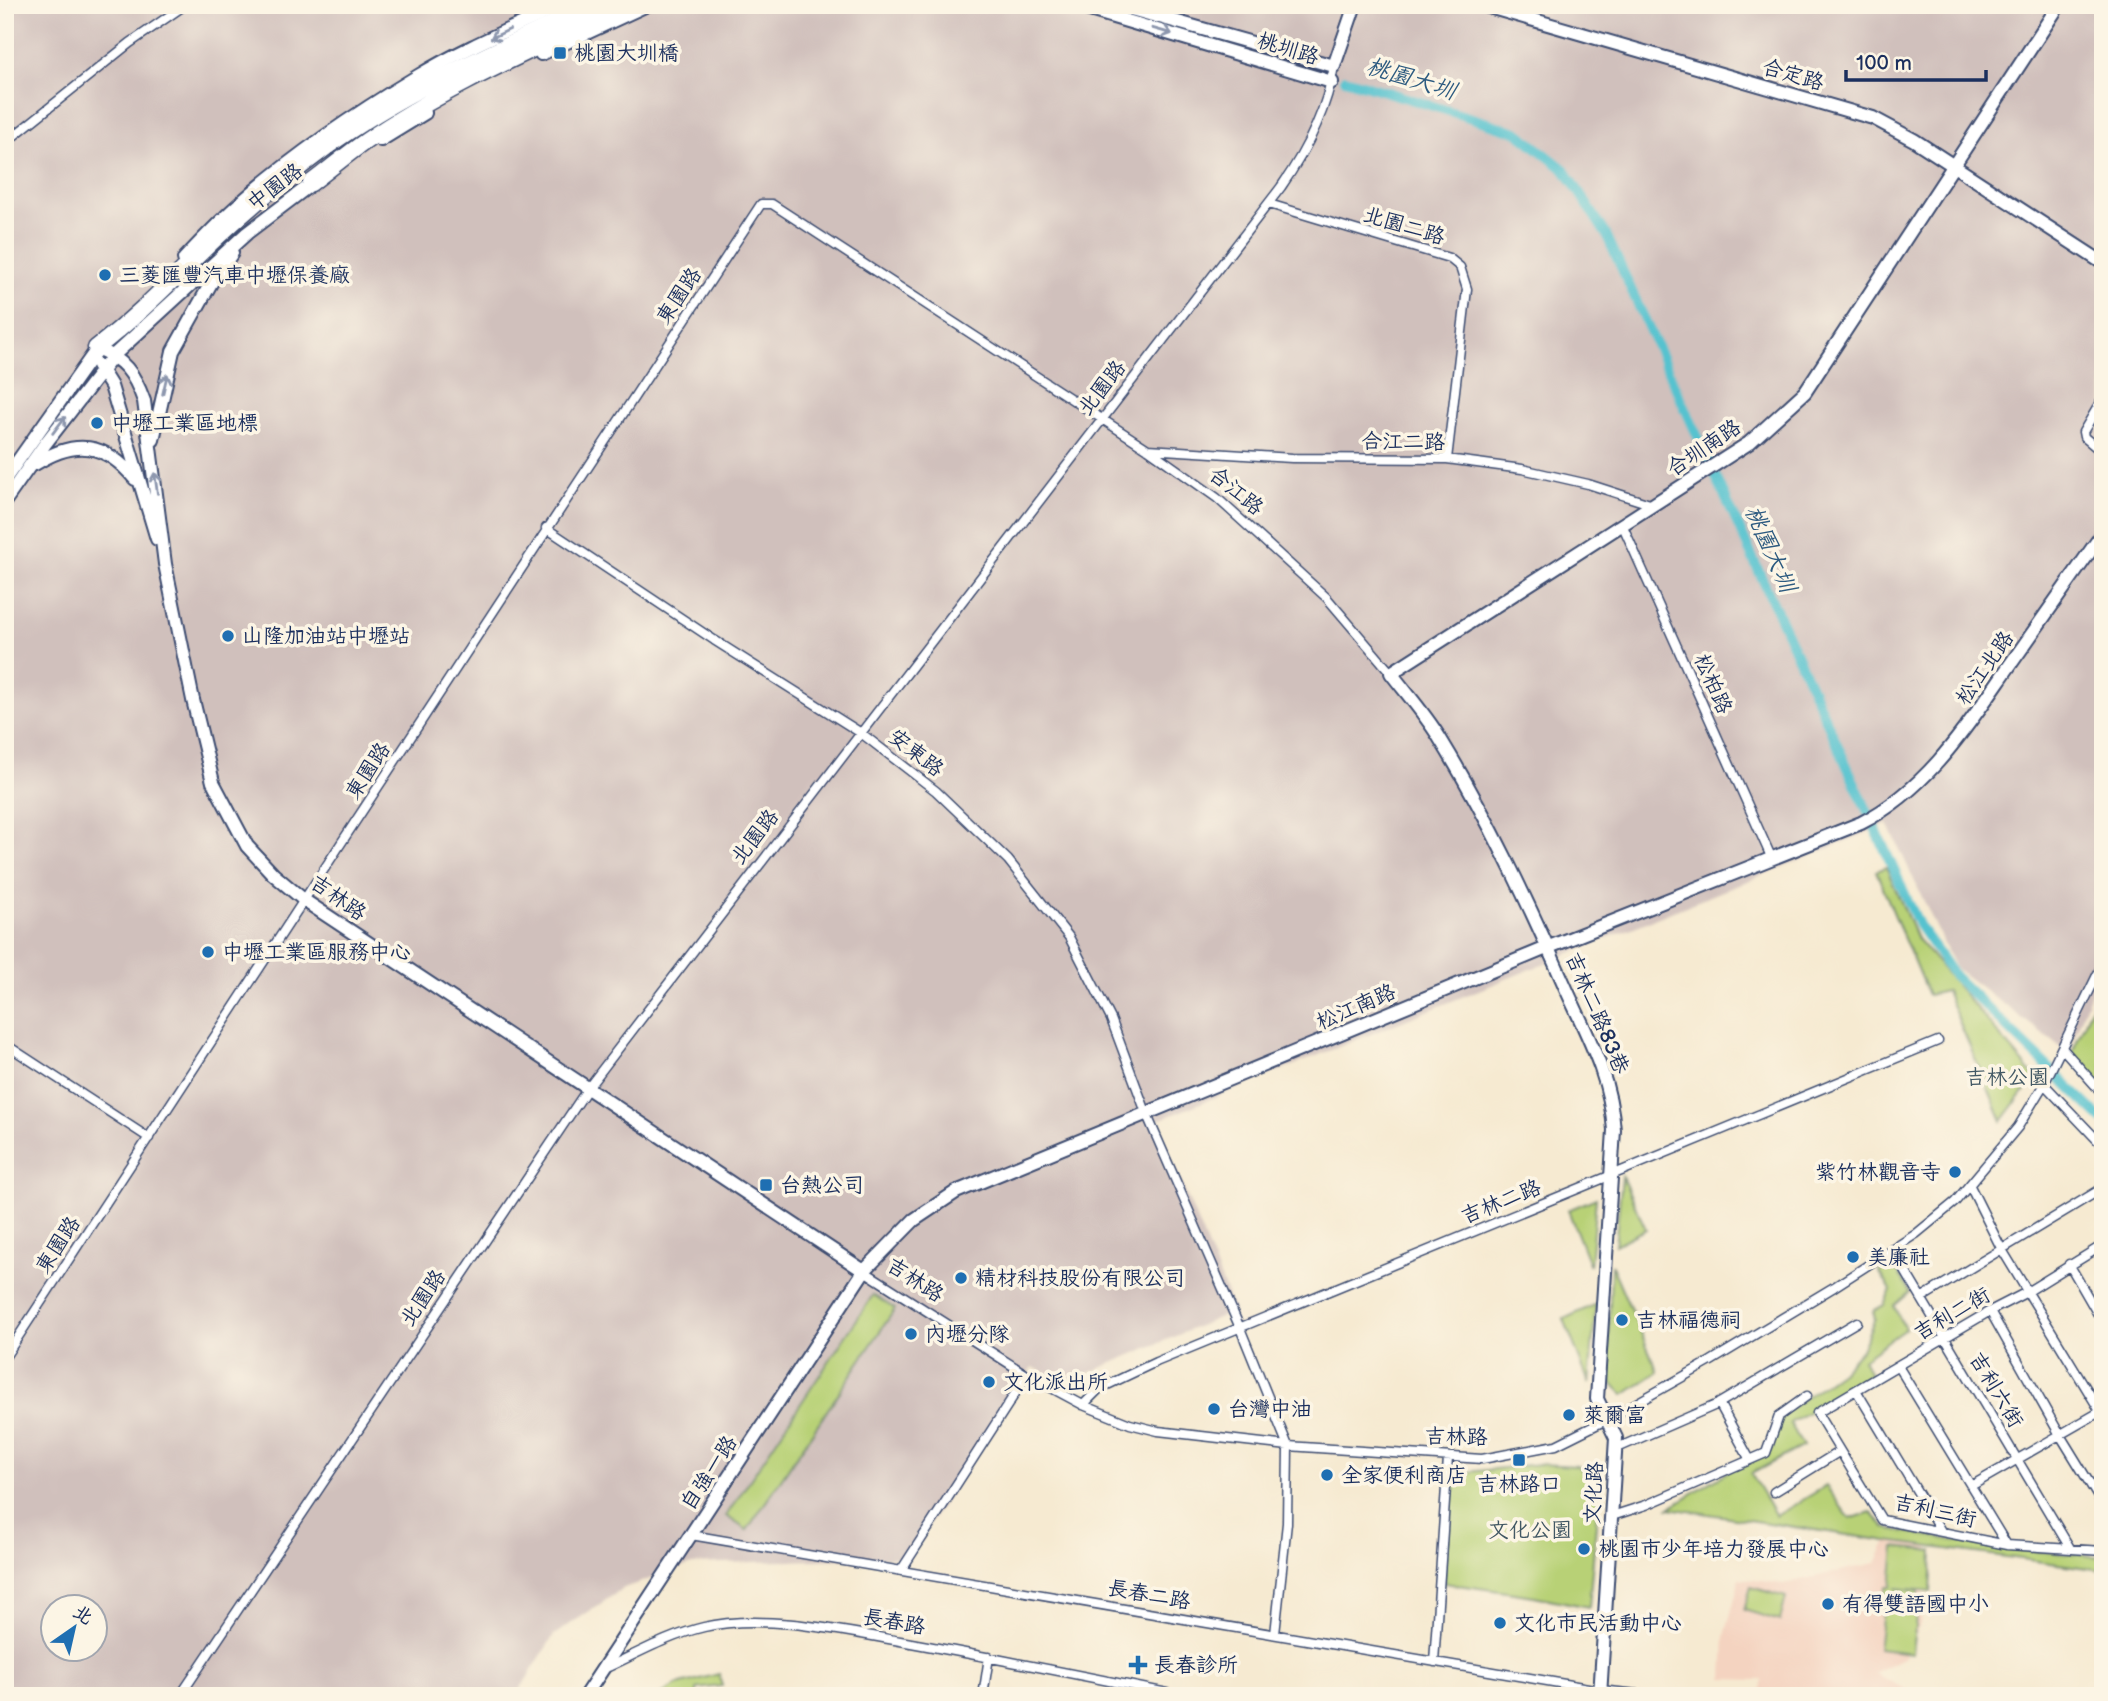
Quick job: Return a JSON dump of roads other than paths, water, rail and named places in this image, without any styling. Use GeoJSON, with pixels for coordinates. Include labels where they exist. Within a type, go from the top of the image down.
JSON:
{"type":"FeatureCollection","features":[{"type":"Feature","properties":{"kind":"highway"},"geometry":{"type":"LineString","coordinates":[[93,352],[132,321],[216,238],[326,148],[388,107],[454,71],[594,5]]}},
{"type":"Feature","properties":{"kind":"highway"},"geometry":{"type":"LineString","coordinates":[[311,183],[366,141],[456,88],[626,5]]}},
{"type":"Feature","properties":{"kind":"street"},"geometry":{"type":"LineString","coordinates":[[5,143],[122,49],[186,5]]}},
{"type":"Feature","properties":{"kind":"street","name":"中園路"},"geometry":{"type":"LineString","coordinates":[[5,479],[93,352],[237,206],[290,162],[419,75],[562,5]]}},
{"type":"Feature","properties":{"kind":"street","name":"中園路"},"geometry":{"type":"LineString","coordinates":[[5,501],[114,355],[247,233],[311,183],[435,107],[511,67],[647,5]]}},
{"type":"Feature","properties":{"kind":"street","name":"桃圳路"},"geometry":{"type":"LineString","coordinates":[[1073,5],[1332,82]]}},
{"type":"Feature","properties":{"kind":"street","name":"桃圳路"},"geometry":{"type":"LineString","coordinates":[[1117,5],[1334,66]]}},
{"type":"Feature","properties":{"kind":"street","name":"北園路"},"geometry":{"type":"LineString","coordinates":[[180,1696],[587,1088],[1269,204],[1300,159],[1314,131],[1355,5]]}},
{"type":"Feature","properties":{"kind":"street","name":"合定路"},"geometry":{"type":"LineString","coordinates":[[1482,5],[1873,118],[1914,140],[2103,263]]}},
{"type":"Feature","properties":{"kind":"street","name":"合圳南路"},"geometry":{"type":"LineString","coordinates":[[1391,673],[1749,443],[1805,392],[2059,5]]}},
{"type":"Feature","properties":{"kind":"street","name":"合江路"},"geometry":{"type":"LineString","coordinates":[[761,204],[772,204],[1148,449],[1217,498],[1327,598],[1391,673],[1438,735],[1496,841],[1549,947]]}},
{"type":"Feature","properties":{"kind":"street","name":"東園路"},"geometry":{"type":"LineString","coordinates":[[5,1357],[546,528],[761,204]]}},
{"type":"Feature","properties":{"kind":"street","name":"北園二路"},"geometry":{"type":"LineString","coordinates":[[1269,204],[1449,258],[1460,267],[1467,289],[1447,459]]}},
{"type":"Feature","properties":{"kind":"street"},"geometry":{"type":"LineString","coordinates":[[151,451],[173,351],[211,283],[247,233]]}},
{"type":"Feature","properties":{"kind":"street"},"geometry":{"type":"LineString","coordinates":[[93,352],[114,355]]}},
{"type":"Feature","properties":{"kind":"street"},"geometry":{"type":"LineString","coordinates":[[93,352],[102,369]]}},
{"type":"Feature","properties":{"kind":"street","name":"吉林路"},"geometry":{"type":"LineString","coordinates":[[114,355],[128,368],[138,383],[144,401],[165,564],[193,700],[214,782],[247,846],[273,874],[305,901],[864,1271],[1027,1375],[1083,1405],[1130,1424],[1158,1431],[1288,1446],[1448,1458],[1482,1459],[1509,1456],[1556,1445],[1711,1361],[1892,1249],[1936,1218],[1970,1186],[2018,1127],[2055,1063],[2103,963]]}},
{"type":"Feature","properties":{"kind":"street","name":"吉林路"},"geometry":{"type":"LineString","coordinates":[[102,369],[111,386],[165,564]]}},
{"type":"Feature","properties":{"kind":"street"},"geometry":{"type":"LineString","coordinates":[[2103,398],[2083,432],[2084,437],[2103,453]]}},
{"type":"Feature","properties":{"kind":"street"},"geometry":{"type":"LineString","coordinates":[[28,468],[60,450],[75,448],[101,451],[121,462],[139,485]]}},
{"type":"Feature","properties":{"kind":"street","name":"合江二路"},"geometry":{"type":"LineString","coordinates":[[1148,449],[1292,458],[1447,459],[1522,469],[1588,484],[1653,505]]}},
{"type":"Feature","properties":{"kind":"street","name":"松柏路"},"geometry":{"type":"LineString","coordinates":[[1622,524],[1772,859]]}},
{"type":"Feature","properties":{"kind":"street","name":"安東路"},"geometry":{"type":"LineString","coordinates":[[546,528],[861,733],[936,791],[1008,860],[1062,928],[1111,1019],[1147,1115],[1288,1446]]}},
{"type":"Feature","properties":{"kind":"street","name":"松江北路"},"geometry":{"type":"LineString","coordinates":[[1883,812],[1928,775],[1965,729],[2103,533]]}},
{"type":"Feature","properties":{"kind":"street","name":"松江南路"},"geometry":{"type":"LineString","coordinates":[[864,1271],[914,1220],[956,1192],[1883,812]]}},
{"type":"Feature","properties":{"kind":"street","name":"吉林二路83巷"},"geometry":{"type":"LineString","coordinates":[[1549,947],[1598,1056],[1610,1095],[1614,1130],[1597,1399],[1608,1419]]}},
{"type":"Feature","properties":{"kind":"street","name":"吉林二路"},"geometry":{"type":"LineString","coordinates":[[1083,1405],[1099,1389],[1156,1363],[1938,1041]]}},
{"type":"Feature","properties":{"kind":"street"},"geometry":{"type":"LineString","coordinates":[[5,1044],[149,1138]]}},
{"type":"Feature","properties":{"kind":"street"},"geometry":{"type":"LineString","coordinates":[[2062,1048],[2103,1094]]}},
{"type":"Feature","properties":{"kind":"street"},"geometry":{"type":"LineString","coordinates":[[2046,1080],[2103,1146]]}},
{"type":"Feature","properties":{"kind":"street"},"geometry":{"type":"LineString","coordinates":[[1970,1186],[2001,1248],[2102,1412],[1971,1486]]}},
{"type":"Feature","properties":{"kind":"street"},"geometry":{"type":"LineString","coordinates":[[1921,1298],[2103,1188]]}},
{"type":"Feature","properties":{"kind":"street","name":"吉利二街"},"geometry":{"type":"LineString","coordinates":[[1817,1413],[2103,1245]]}},
{"type":"Feature","properties":{"kind":"street","name":"吉利六街"},"geometry":{"type":"LineString","coordinates":[[1892,1249],[2070,1548]]}},
{"type":"Feature","properties":{"kind":"street"},"geometry":{"type":"LineString","coordinates":[[2069,1264],[2103,1322]]}},
{"type":"Feature","properties":{"kind":"street","name":"自強一路"},"geometry":{"type":"LineString","coordinates":[[585,1696],[864,1271]]}},
{"type":"Feature","properties":{"kind":"street"},"geometry":{"type":"LineString","coordinates":[[1990,1311],[2103,1505]]}},
{"type":"Feature","properties":{"kind":"street"},"geometry":{"type":"LineString","coordinates":[[1615,1449],[1719,1403],[1857,1322]]}},
{"type":"Feature","properties":{"kind":"street"},"geometry":{"type":"LineString","coordinates":[[1898,1366],[2007,1545]]}},
{"type":"Feature","properties":{"kind":"street"},"geometry":{"type":"LineString","coordinates":[[902,1569],[1027,1375]]}},
{"type":"Feature","properties":{"kind":"street"},"geometry":{"type":"LineString","coordinates":[[1856,1390],[1941,1531]]}},
{"type":"Feature","properties":{"kind":"street"},"geometry":{"type":"LineString","coordinates":[[1612,1516],[1646,1505],[1766,1453],[1779,1416],[1807,1396]]}},
{"type":"Feature","properties":{"kind":"street"},"geometry":{"type":"LineString","coordinates":[[1719,1403],[1750,1460]]}},
{"type":"Feature","properties":{"kind":"street","name":"吉利三街"},"geometry":{"type":"LineString","coordinates":[[1817,1413],[1882,1520],[2007,1545],[2103,1551]]}},
{"type":"Feature","properties":{"kind":"street","name":"文化路"},"geometry":{"type":"LineString","coordinates":[[1600,1693],[1616,1438],[1608,1419]]}},
{"type":"Feature","properties":{"kind":"street"},"geometry":{"type":"LineString","coordinates":[[1275,1634],[1287,1523],[1288,1446]]}},
{"type":"Feature","properties":{"kind":"street"},"geometry":{"type":"LineString","coordinates":[[1774,1492],[1840,1451]]}},
{"type":"Feature","properties":{"kind":"street"},"geometry":{"type":"LineString","coordinates":[[1434,1662],[1448,1458]]}},
{"type":"Feature","properties":{"kind":"street","name":"長春二路"},"geometry":{"type":"LineString","coordinates":[[691,1535],[902,1569],[1600,1693],[1656,1696]]}},
{"type":"Feature","properties":{"kind":"street","name":"長春路"},"geometry":{"type":"LineString","coordinates":[[604,1669],[662,1641],[705,1627],[736,1623],[772,1623],[845,1632],[989,1657],[1183,1696]]}},
{"type":"Feature","properties":{"kind":"street"},"geometry":{"type":"LineString","coordinates":[[983,1696],[989,1657]]}},
{"type":"Feature","properties":{"kind":"waterway","name":"桃園大圳"},"geometry":{"type":"LineString","coordinates":[[1345,79],[1517,132],[1565,170],[1606,234],[1919,925],[1954,976],[2103,1120]]}},
{"type":"Feature","properties":{"kind":"place","name":"桃園大圳橋"},"geometry":{"type":"Point","coordinates":[560,53]}},
{"type":"Feature","properties":{"kind":"place","name":"三菱匯豐汽車中壢保養廠"},"geometry":{"type":"Point","coordinates":[105,275]}},
{"type":"Feature","properties":{"kind":"place","name":"中壢工業區地標"},"geometry":{"type":"Point","coordinates":[97,423]}},
{"type":"Feature","properties":{"kind":"place","name":"山隆加油站中壢站"},"geometry":{"type":"Point","coordinates":[228,636]}},
{"type":"Feature","properties":{"kind":"place","name":"中壢工業區服務中心"},"geometry":{"type":"Point","coordinates":[208,952]}},
{"type":"Feature","properties":{"kind":"place","name":"紫竹林觀音寺"},"geometry":{"type":"Point","coordinates":[1955,1172]}},
{"type":"Feature","properties":{"kind":"place","name":"台熱公司"},"geometry":{"type":"Point","coordinates":[766,1185]}},
{"type":"Feature","properties":{"kind":"place","name":"美廉社"},"geometry":{"type":"Point","coordinates":[1853,1257]}},
{"type":"Feature","properties":{"kind":"place","name":"精材科技股份有限公司"},"geometry":{"type":"Point","coordinates":[961,1278]}},
{"type":"Feature","properties":{"kind":"place","name":"吉林福德祠"},"geometry":{"type":"Point","coordinates":[1622,1320]}},
{"type":"Feature","properties":{"kind":"place","name":"內壢分隊"},"geometry":{"type":"Point","coordinates":[911,1334]}},
{"type":"Feature","properties":{"kind":"place","name":"文化派出所"},"geometry":{"type":"Point","coordinates":[989,1382]}},
{"type":"Feature","properties":{"kind":"place","name":"台灣中油"},"geometry":{"type":"Point","coordinates":[1214,1409]}},
{"type":"Feature","properties":{"kind":"place","name":"萊爾富"},"geometry":{"type":"Point","coordinates":[1569,1415]}},
{"type":"Feature","properties":{"kind":"place","name":"吉林路口"},"geometry":{"type":"Point","coordinates":[1519,1460]}},
{"type":"Feature","properties":{"kind":"place","name":"全家便利商店"},"geometry":{"type":"Point","coordinates":[1327,1475]}},
{"type":"Feature","properties":{"kind":"place","name":"桃園市少年培力發展中心"},"geometry":{"type":"Point","coordinates":[1584,1549]}},
{"type":"Feature","properties":{"kind":"place","name":"有得雙語國中小"},"geometry":{"type":"Point","coordinates":[1828,1604]}},
{"type":"Feature","properties":{"kind":"place","name":"文化市民活動中心"},"geometry":{"type":"Point","coordinates":[1500,1623]}},
{"type":"Feature","properties":{"kind":"place","name":"長春診所"},"geometry":{"type":"Point","coordinates":[1138,1665]}},
{"type":"Feature","properties":{"kind":"park label","name":"吉林公園"},"geometry":{"type":"Point","coordinates":[2007,1077]}},
{"type":"Feature","properties":{"kind":"park label","name":"文化公園"},"geometry":{"type":"Point","coordinates":[1530,1530]}}]}
